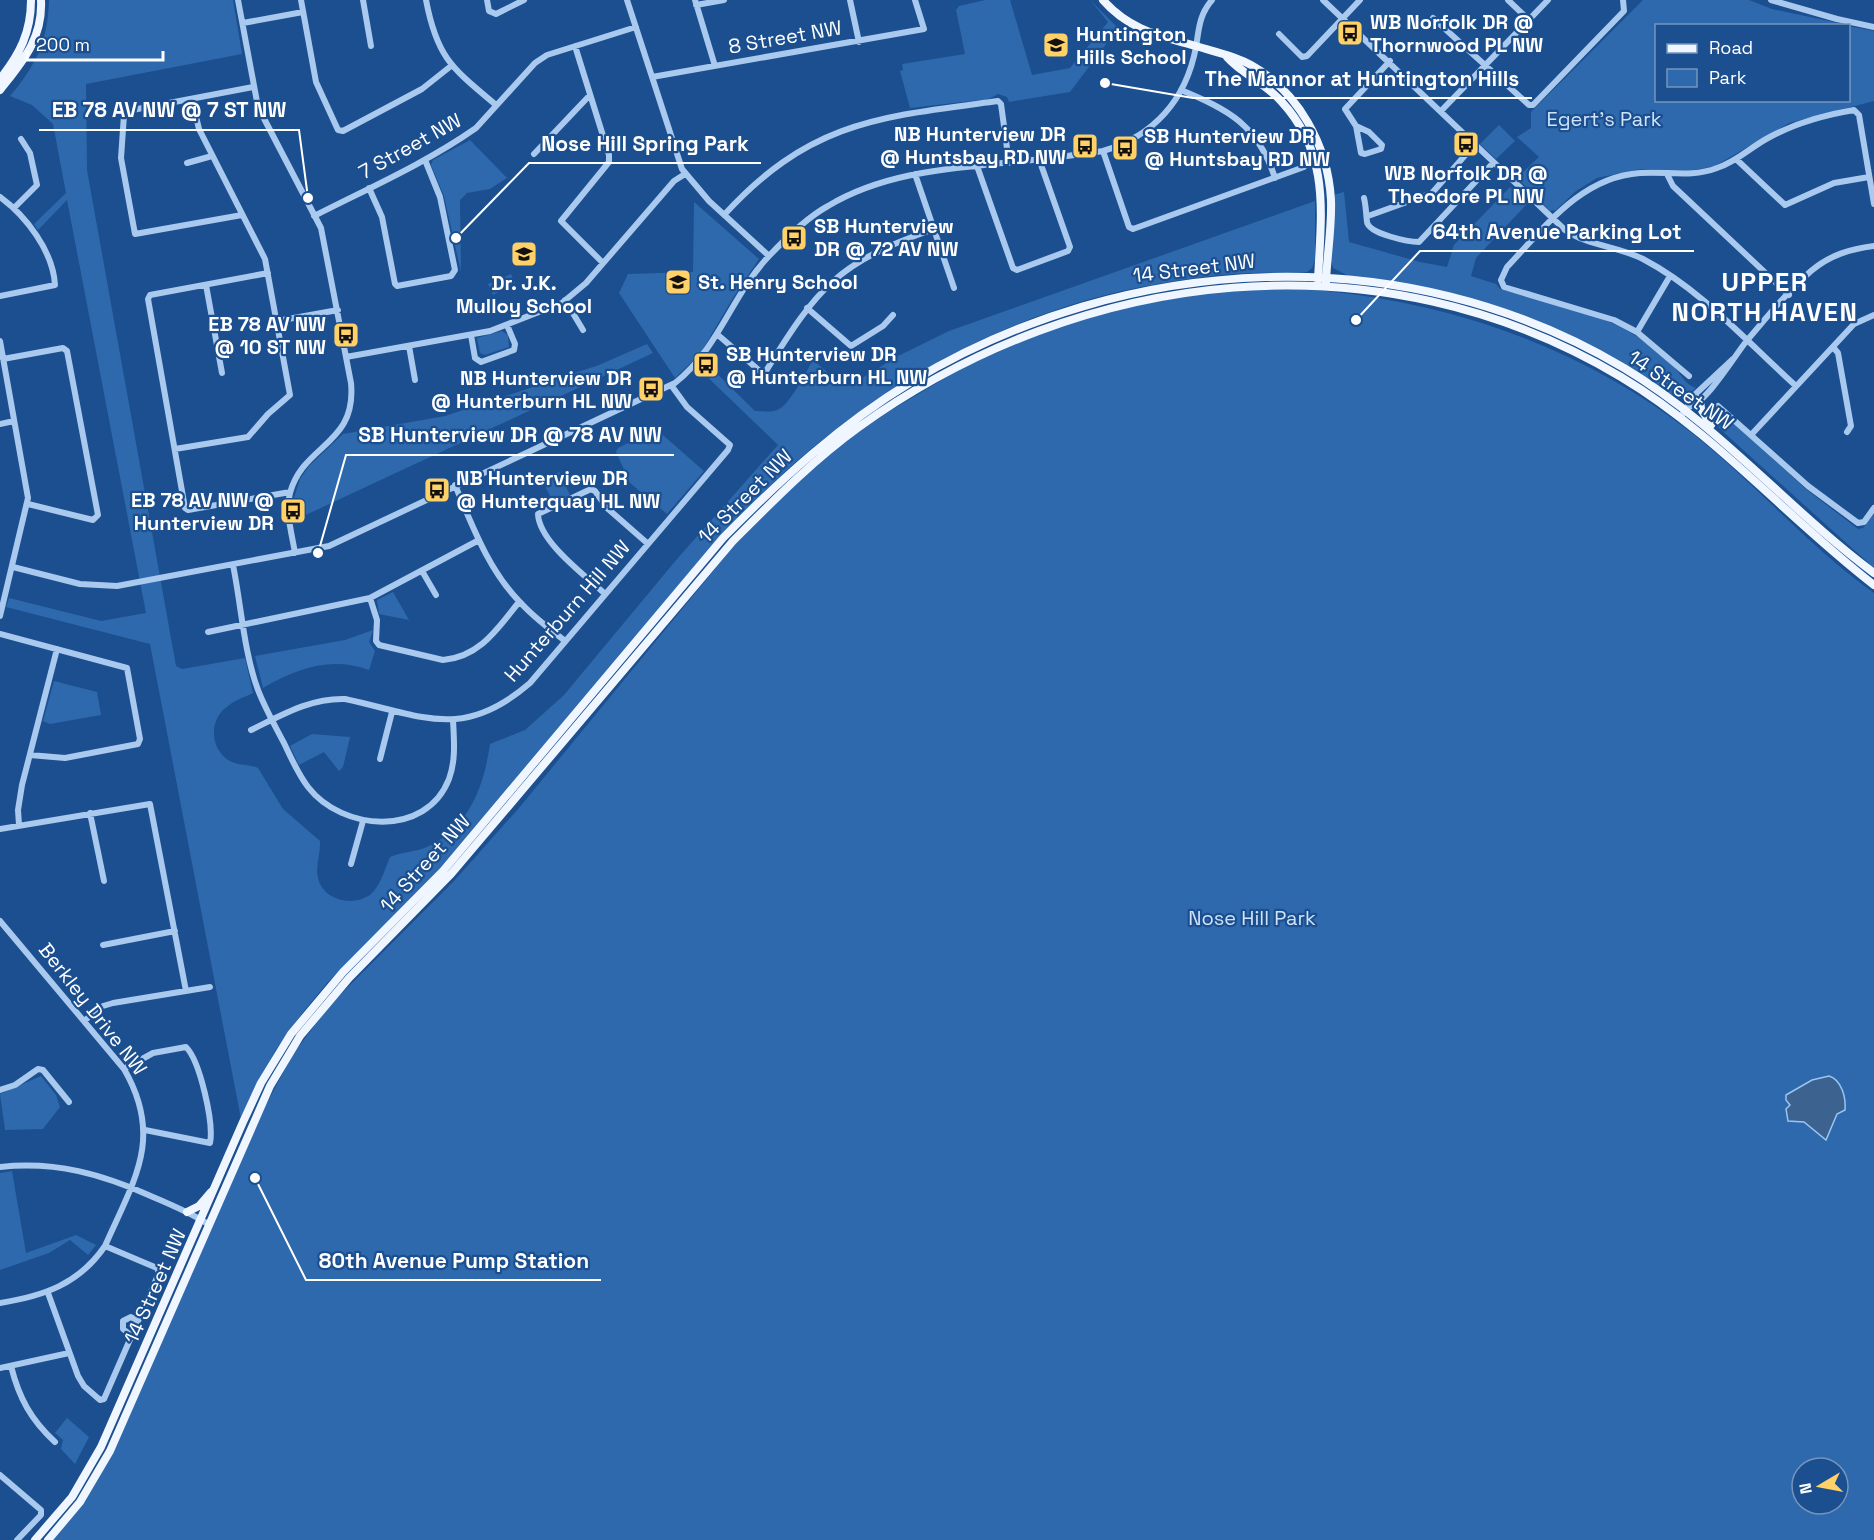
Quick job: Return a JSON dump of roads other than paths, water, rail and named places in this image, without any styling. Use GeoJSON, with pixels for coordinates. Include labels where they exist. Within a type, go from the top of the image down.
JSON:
{"type":"FeatureCollection","features":[{"type":"Feature","properties":{"kind":"main road"},"geometry":{"type":"LineString","coordinates":[[0,79],[15,60],[27,35],[31,0]]}},
{"type":"Feature","properties":{"kind":"main road"},"geometry":{"type":"LineString","coordinates":[[0,90],[29,54],[38,33],[41,0]]}},
{"type":"Feature","properties":{"kind":"main road"},"geometry":{"type":"LineString","coordinates":[[1103,0],[1117,14],[1141,30],[1250,64],[1271,79],[1292,100],[1311,128],[1324,160],[1330,188],[1328,263],[1322,277]]}},
{"type":"Feature","properties":{"kind":"main road"},"geometry":{"type":"LineString","coordinates":[[1227,57],[1281,100],[1306,139],[1318,171],[1321,191],[1321,286]]}},
{"type":"Feature","properties":{"kind":"main road"},"geometry":{"type":"LineString","coordinates":[[1304,276],[1313,272],[1320,250]]}},
{"type":"Feature","properties":{"kind":"main road"},"geometry":{"type":"LineString","coordinates":[[1328,263],[1334,272],[1342,276],[1371,282]]}},
{"type":"Feature","properties":{"kind":"main road","name":"14 Street NW"},"geometry":{"type":"LineString","coordinates":[[48,1540],[80,1502],[110,1450],[205,1222],[215,1190],[261,1083],[306,1013],[443,870],[723,538],[769,491],[811,453],[853,420],[911,382],[989,340],[1052,315],[1157,287],[1220,278],[1322,277],[1371,282],[1442,295],[1528,322],[1577,343],[1624,368],[1725,441],[1831,538],[1874,573]]}},
{"type":"Feature","properties":{"kind":"main road","name":"14 Street NW"},"geometry":{"type":"LineString","coordinates":[[35,1540],[72,1497],[101,1448],[270,1086],[316,1014],[451,874],[733,541],[780,494],[837,443],[917,389],[961,364],[1017,339],[1082,315],[1162,296],[1221,287],[1321,286],[1419,299],[1514,326],[1601,366],[1685,411],[1822,542],[1874,585]]}},
{"type":"Feature","properties":{"kind":"main road"},"geometry":{"type":"LineString","coordinates":[[1700,399],[1705,417],[1725,441]]}},
{"type":"Feature","properties":{"kind":"main road"},"geometry":{"type":"LineString","coordinates":[[188,1212],[199,1206],[215,1190]]}},
{"type":"Feature","properties":{"kind":"street"},"geometry":{"type":"LineString","coordinates":[[238,0],[258,107],[278,150],[314,216],[324,242],[352,391],[347,417],[334,439],[304,465],[290,492],[289,510],[295,553]]}},
{"type":"Feature","properties":{"kind":"street"},"geometry":{"type":"LineString","coordinates":[[301,0],[316,82],[338,130],[343,131],[422,89],[451,66]]}},
{"type":"Feature","properties":{"kind":"street"},"geometry":{"type":"LineString","coordinates":[[363,0],[371,46]]}},
{"type":"Feature","properties":{"kind":"street"},"geometry":{"type":"LineString","coordinates":[[426,0],[434,36],[451,66],[496,105]]}},
{"type":"Feature","properties":{"kind":"street"},"geometry":{"type":"LineString","coordinates":[[487,0],[489,11],[496,14],[524,0]]}},
{"type":"Feature","properties":{"kind":"street"},"geometry":{"type":"LineString","coordinates":[[627,0],[685,174],[724,215],[769,256]]}},
{"type":"Feature","properties":{"kind":"street"},"geometry":{"type":"LineString","coordinates":[[715,66],[695,2],[724,0]]}},
{"type":"Feature","properties":{"kind":"street"},"geometry":{"type":"LineString","coordinates":[[850,0],[859,42]]}},
{"type":"Feature","properties":{"kind":"street","name":"8 Street NW"},"geometry":{"type":"LineString","coordinates":[[652,77],[924,29],[915,0]]}},
{"type":"Feature","properties":{"kind":"street"},"geometry":{"type":"LineString","coordinates":[[13,567],[80,584],[106,586],[136,584],[295,553],[347,540],[455,485],[671,385],[694,368],[756,271],[769,256],[826,206],[866,187],[915,174],[1103,152],[1127,144],[1157,123],[1181,90],[1196,46],[1200,18],[1212,0]]}},
{"type":"Feature","properties":{"kind":"street"},"geometry":{"type":"LineString","coordinates":[[1323,0],[1390,61],[1552,220],[1578,239],[1633,254],[1670,276],[1710,306],[1796,386]]}},
{"type":"Feature","properties":{"kind":"street"},"geometry":{"type":"LineString","coordinates":[[1279,34],[1302,57],[1306,56],[1360,0]]}},
{"type":"Feature","properties":{"kind":"street"},"geometry":{"type":"LineString","coordinates":[[1508,0],[1529,20]]}},
{"type":"Feature","properties":{"kind":"street"},"geometry":{"type":"LineString","coordinates":[[1441,111],[1548,0]]}},
{"type":"Feature","properties":{"kind":"street"},"geometry":{"type":"LineString","coordinates":[[1433,18],[1484,66],[1529,105],[1533,105],[1624,11],[1623,0]]}},
{"type":"Feature","properties":{"kind":"street"},"geometry":{"type":"LineString","coordinates":[[1771,0],[1827,17],[1874,27]]}},
{"type":"Feature","properties":{"kind":"street"},"geometry":{"type":"LineString","coordinates":[[243,23],[303,12]]}},
{"type":"Feature","properties":{"kind":"street","name":"7 Street NW"},"geometry":{"type":"LineString","coordinates":[[314,216],[425,160],[476,128],[535,63],[575,46],[636,27]]}},
{"type":"Feature","properties":{"kind":"street"},"geometry":{"type":"LineString","coordinates":[[575,46],[609,155],[609,162],[561,221],[603,263]]}},
{"type":"Feature","properties":{"kind":"street"},"geometry":{"type":"LineString","coordinates":[[1356,126],[1369,132],[1382,145],[1381,149],[1365,154],[1360,153],[1356,126],[1345,109],[1390,61]]}},
{"type":"Feature","properties":{"kind":"street"},"geometry":{"type":"LineString","coordinates":[[242,215],[135,234],[121,159],[124,115],[127,111],[253,87]]}},
{"type":"Feature","properties":{"kind":"street"},"geometry":{"type":"LineString","coordinates":[[1181,90],[1215,103],[1233,115],[1251,133],[1275,178]]}},
{"type":"Feature","properties":{"kind":"street"},"geometry":{"type":"LineString","coordinates":[[534,154],[590,95]]}},
{"type":"Feature","properties":{"kind":"street"},"geometry":{"type":"LineString","coordinates":[[175,450],[248,437],[268,414],[290,395],[265,259],[199,129],[192,100]]}},
{"type":"Feature","properties":{"kind":"street"},"geometry":{"type":"LineString","coordinates":[[724,215],[771,170],[802,149],[840,130],[877,118],[998,101],[1001,104],[1009,163]]}},
{"type":"Feature","properties":{"kind":"street"},"geometry":{"type":"LineString","coordinates":[[1689,376],[1637,332],[1590,310],[1504,287],[1502,280],[1507,267],[1552,220],[1583,192],[1610,178],[1626,174],[1704,172],[1736,159],[1769,137],[1797,125],[1854,110],[1860,115],[1874,204]]}},
{"type":"Feature","properties":{"kind":"street"},"geometry":{"type":"LineString","coordinates":[[14,208],[37,185],[30,153],[21,139]]}},
{"type":"Feature","properties":{"kind":"street"},"geometry":{"type":"LineString","coordinates":[[1368,216],[1432,193],[1475,144]]}},
{"type":"Feature","properties":{"kind":"street"},"geometry":{"type":"LineString","coordinates":[[1103,152],[1129,227],[1133,229],[1304,167]]}},
{"type":"Feature","properties":{"kind":"street"},"geometry":{"type":"LineString","coordinates":[[187,163],[212,156]]}},
{"type":"Feature","properties":{"kind":"street"},"geometry":{"type":"LineString","coordinates":[[977,166],[1013,268],[1017,270],[1068,251],[1070,247],[1040,159]]}},
{"type":"Feature","properties":{"kind":"street"},"geometry":{"type":"LineString","coordinates":[[1736,159],[1785,205],[1834,183],[1869,177]]}},
{"type":"Feature","properties":{"kind":"street"},"geometry":{"type":"LineString","coordinates":[[369,188],[382,217],[394,284],[397,286],[451,276],[455,270],[440,197],[425,160]]}},
{"type":"Feature","properties":{"kind":"street"},"geometry":{"type":"LineString","coordinates":[[1364,198],[1367,222],[1371,229],[1409,242],[1419,242],[1493,163]]}},
{"type":"Feature","properties":{"kind":"street"},"geometry":{"type":"LineString","coordinates":[[346,357],[471,335],[507,325],[565,300],[578,291],[674,181],[685,174]]}},
{"type":"Feature","properties":{"kind":"street"},"geometry":{"type":"LineString","coordinates":[[915,174],[954,288]]}},
{"type":"Feature","properties":{"kind":"street"},"geometry":{"type":"LineString","coordinates":[[1667,174],[1673,186],[1789,295]]}},
{"type":"Feature","properties":{"kind":"street"},"geometry":{"type":"LineString","coordinates":[[0,197],[14,208],[32,230],[47,256],[55,285],[0,296]]}},
{"type":"Feature","properties":{"kind":"street"},"geometry":{"type":"LineString","coordinates":[[717,334],[761,372],[766,371],[807,308],[826,285],[847,268],[887,246],[934,230]]}},
{"type":"Feature","properties":{"kind":"street"},"geometry":{"type":"LineString","coordinates":[[1685,411],[1688,401],[1733,358],[1810,272],[1825,261],[1851,249],[1874,246]]}},
{"type":"Feature","properties":{"kind":"street"},"geometry":{"type":"LineString","coordinates":[[268,273],[148,296],[185,508],[188,510],[290,492]]}},
{"type":"Feature","properties":{"kind":"street"},"geometry":{"type":"LineString","coordinates":[[1637,332],[1670,276]]}},
{"type":"Feature","properties":{"kind":"street"},"geometry":{"type":"LineString","coordinates":[[206,285],[222,373]]}},
{"type":"Feature","properties":{"kind":"street"},"geometry":{"type":"LineString","coordinates":[[565,300],[583,330]]}},
{"type":"Feature","properties":{"kind":"street"},"geometry":{"type":"LineString","coordinates":[[807,308],[851,346],[883,326],[893,315]]}},
{"type":"Feature","properties":{"kind":"street"},"geometry":{"type":"LineString","coordinates":[[277,321],[338,310]]}},
{"type":"Feature","properties":{"kind":"street"},"geometry":{"type":"LineString","coordinates":[[1751,435],[1854,324],[1874,315]]}},
{"type":"Feature","properties":{"kind":"street"},"geometry":{"type":"LineString","coordinates":[[471,335],[475,358],[481,362],[514,350],[515,344],[507,325]]}},
{"type":"Feature","properties":{"kind":"street"},"geometry":{"type":"LineString","coordinates":[[0,341],[28,504],[0,615]]}},
{"type":"Feature","properties":{"kind":"street"},"geometry":{"type":"LineString","coordinates":[[409,346],[415,380]]}},
{"type":"Feature","properties":{"kind":"street"},"geometry":{"type":"LineString","coordinates":[[1833,347],[1838,353],[1851,426],[1847,432]]}},
{"type":"Feature","properties":{"kind":"street"},"geometry":{"type":"LineString","coordinates":[[3,359],[63,348],[67,351],[98,515],[93,520],[28,504]]}},
{"type":"Feature","properties":{"kind":"street"},"geometry":{"type":"LineString","coordinates":[[1685,411],[1694,406],[1728,368],[1733,358]]}},
{"type":"Feature","properties":{"kind":"street","name":"Hunterburn Hill NW"},"geometry":{"type":"LineString","coordinates":[[251,730],[299,707],[332,699],[361,702],[423,719],[453,720],[481,714],[515,696],[530,683],[566,641],[730,445],[687,407],[671,385]]}},
{"type":"Feature","properties":{"kind":"street"},"geometry":{"type":"LineString","coordinates":[[1718,406],[1808,486],[1858,523],[1864,522],[1874,508]]}},
{"type":"Feature","properties":{"kind":"street"},"geometry":{"type":"LineString","coordinates":[[0,424],[14,421]]}},
{"type":"Feature","properties":{"kind":"street"},"geometry":{"type":"LineString","coordinates":[[455,485],[479,540],[497,573],[519,602],[566,641]]}},
{"type":"Feature","properties":{"kind":"street"},"geometry":{"type":"LineString","coordinates":[[605,594],[557,549],[546,534],[538,514],[591,489],[607,508],[647,543]]}},
{"type":"Feature","properties":{"kind":"street"},"geometry":{"type":"LineString","coordinates":[[208,632],[370,598],[479,540]]}},
{"type":"Feature","properties":{"kind":"street"},"geometry":{"type":"LineString","coordinates":[[233,565],[255,682],[297,768],[317,798],[336,810],[363,821],[385,823],[409,818],[435,799],[448,781],[454,761],[453,720]]}},
{"type":"Feature","properties":{"kind":"street"},"geometry":{"type":"LineString","coordinates":[[422,571],[436,596]]}},
{"type":"Feature","properties":{"kind":"street"},"geometry":{"type":"LineString","coordinates":[[370,598],[377,620],[376,641],[379,645],[443,660],[464,656],[478,649],[519,602]]}},
{"type":"Feature","properties":{"kind":"street"},"geometry":{"type":"LineString","coordinates":[[0,634],[127,668],[140,739],[138,744],[65,758],[30,755]]}},
{"type":"Feature","properties":{"kind":"street"},"geometry":{"type":"LineString","coordinates":[[19,825],[18,810],[57,649]]}},
{"type":"Feature","properties":{"kind":"street"},"geometry":{"type":"LineString","coordinates":[[380,759],[392,712]]}},
{"type":"Feature","properties":{"kind":"street"},"geometry":{"type":"LineString","coordinates":[[0,829],[147,804],[152,807],[186,991]]}},
{"type":"Feature","properties":{"kind":"street"},"geometry":{"type":"LineString","coordinates":[[90,813],[104,881]]}},
{"type":"Feature","properties":{"kind":"street"},"geometry":{"type":"LineString","coordinates":[[351,864],[363,821]]}},
{"type":"Feature","properties":{"kind":"street","name":"Berkley Drive NW"},"geometry":{"type":"LineString","coordinates":[[0,921],[124,1069],[136,1089],[145,1130],[142,1156],[130,1187],[105,1245],[85,1270],[48,1293],[0,1303]]}},
{"type":"Feature","properties":{"kind":"street"},"geometry":{"type":"LineString","coordinates":[[0,934],[7,928]]}},
{"type":"Feature","properties":{"kind":"street"},"geometry":{"type":"LineString","coordinates":[[103,945],[175,931]]}},
{"type":"Feature","properties":{"kind":"street"},"geometry":{"type":"LineString","coordinates":[[84,1021],[103,1006],[113,1003],[210,987]]}},
{"type":"Feature","properties":{"kind":"street"},"geometry":{"type":"LineString","coordinates":[[124,1069],[153,1053],[186,1047],[199,1076],[208,1112],[210,1143],[145,1130]]}},
{"type":"Feature","properties":{"kind":"street"},"geometry":{"type":"LineString","coordinates":[[0,1090],[15,1085],[38,1069],[43,1070],[69,1102]]}},
{"type":"Feature","properties":{"kind":"street"},"geometry":{"type":"LineString","coordinates":[[0,1167],[60,1166],[101,1175],[188,1212],[205,1222]]}},
{"type":"Feature","properties":{"kind":"street"},"geometry":{"type":"LineString","coordinates":[[48,1293],[69,1353],[84,1386],[100,1400],[104,1399],[159,1273],[157,1268],[105,1245]]}},
{"type":"Feature","properties":{"kind":"street"},"geometry":{"type":"LineString","coordinates":[[132,1336],[123,1329],[123,1321],[131,1317],[138,1321]]}},
{"type":"Feature","properties":{"kind":"street"},"geometry":{"type":"LineString","coordinates":[[0,1368],[69,1353]]}},
{"type":"Feature","properties":{"kind":"street"},"geometry":{"type":"LineString","coordinates":[[11,1366],[25,1407],[38,1427],[55,1442]]}},
{"type":"Feature","properties":{"kind":"street"},"geometry":{"type":"LineString","coordinates":[[0,1475],[41,1510],[41,1515],[18,1540]]}},
{"type":"Feature","properties":{"kind":"place","name":"WB Norfolk DR @ Thornwood PL NW"},"geometry":{"type":"Point","coordinates":[1350,33]}},
{"type":"Feature","properties":{"kind":"place","name":"Huntington Hills School"},"geometry":{"type":"Point","coordinates":[1056,45]}},
{"type":"Feature","properties":{"kind":"place","name":"The Mannor at Huntington Hills"},"geometry":{"type":"Point","coordinates":[1105,83]}},
{"type":"Feature","properties":{"kind":"place","name":"WB Norfolk DR @ Theodore PL NW"},"geometry":{"type":"Point","coordinates":[1466,144]}},
{"type":"Feature","properties":{"kind":"place","name":"NB Hunterview DR @ Huntsbay RD NW"},"geometry":{"type":"Point","coordinates":[1085,146]}},
{"type":"Feature","properties":{"kind":"place","name":"SB Hunterview DR @ Huntsbay RD NW"},"geometry":{"type":"Point","coordinates":[1125,148]}},
{"type":"Feature","properties":{"kind":"place","name":"EB 78 AV NW @ 7 ST NW"},"geometry":{"type":"Point","coordinates":[308,198]}},
{"type":"Feature","properties":{"kind":"place","name":"Nose Hill Spring Park"},"geometry":{"type":"Point","coordinates":[456,238]}},
{"type":"Feature","properties":{"kind":"place","name":"SB Hunterview DR @ 72 AV NW"},"geometry":{"type":"Point","coordinates":[794,238]}},
{"type":"Feature","properties":{"kind":"place","name":"Dr. J.K. Mulloy School"},"geometry":{"type":"Point","coordinates":[524,254]}},
{"type":"Feature","properties":{"kind":"place","name":"St. Henry School"},"geometry":{"type":"Point","coordinates":[678,282]}},
{"type":"Feature","properties":{"kind":"place","name":"64th Avenue Parking Lot"},"geometry":{"type":"Point","coordinates":[1356,320]}},
{"type":"Feature","properties":{"kind":"place","name":"EB 78 AV NW @ 10 ST NW"},"geometry":{"type":"Point","coordinates":[346,335]}},
{"type":"Feature","properties":{"kind":"place","name":"SB Hunterview DR @ Hunterburn HL NW"},"geometry":{"type":"Point","coordinates":[706,365]}},
{"type":"Feature","properties":{"kind":"place","name":"NB Hunterview DR @ Hunterburn HL NW"},"geometry":{"type":"Point","coordinates":[651,389]}},
{"type":"Feature","properties":{"kind":"place","name":"NB Hunterview DR @ Hunterquay HL NW"},"geometry":{"type":"Point","coordinates":[437,490]}},
{"type":"Feature","properties":{"kind":"place","name":"EB 78 AV NW @ Hunterview DR"},"geometry":{"type":"Point","coordinates":[293,511]}},
{"type":"Feature","properties":{"kind":"place","name":"SB Hunterview DR @ 78 AV NW"},"geometry":{"type":"Point","coordinates":[318,553]}},
{"type":"Feature","properties":{"kind":"place","name":"80th Avenue Pump Station"},"geometry":{"type":"Point","coordinates":[255,1178]}},
{"type":"Feature","properties":{"kind":"district","name":"UPPER NORTH HAVEN"},"geometry":{"type":"Point","coordinates":[1765,297]}},
{"type":"Feature","properties":{"kind":"park label","name":"Egert's Park"},"geometry":{"type":"Point","coordinates":[1604,119]}},
{"type":"Feature","properties":{"kind":"park label","name":"Nose Hill Park"},"geometry":{"type":"Point","coordinates":[1252,918]}}]}
